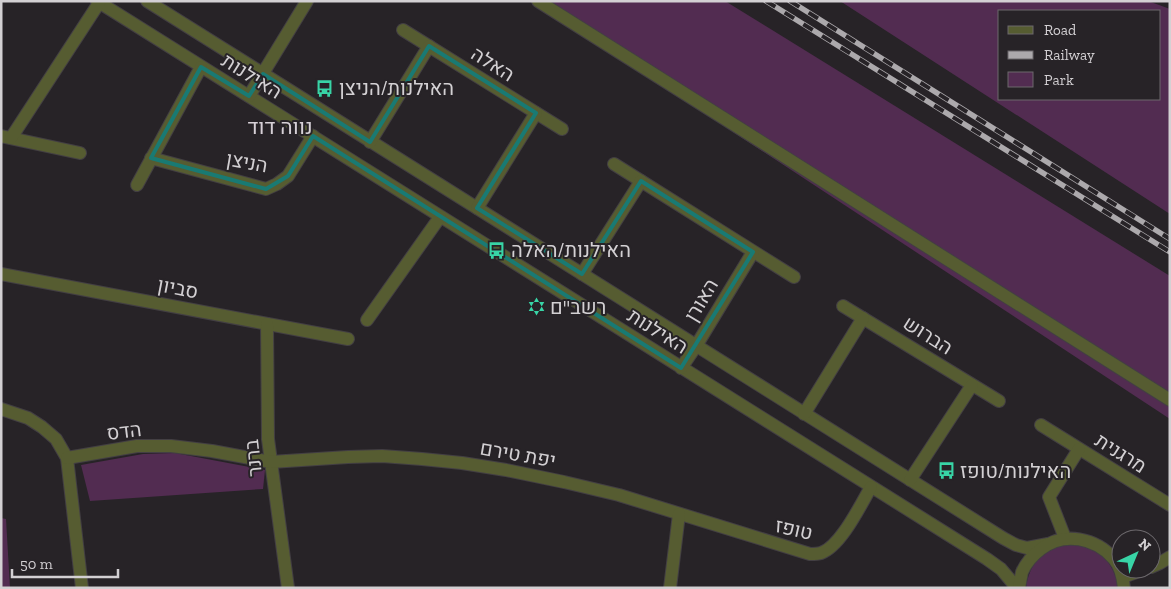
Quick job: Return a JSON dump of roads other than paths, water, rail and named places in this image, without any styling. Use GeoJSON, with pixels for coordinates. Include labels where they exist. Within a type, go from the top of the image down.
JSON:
{"type":"FeatureCollection","features":[{"type":"Feature","properties":{"kind":"street"},"geometry":{"type":"LineString","coordinates":[[249,96],[307,1]]}},
{"type":"Feature","properties":{"kind":"street"},"geometry":{"type":"LineString","coordinates":[[538,1],[1170,400]]}},
{"type":"Feature","properties":{"kind":"street"},"geometry":{"type":"LineString","coordinates":[[80,152],[6,137],[98,2]]}},
{"type":"Feature","properties":{"kind":"street","name":"האילנות"},"geometry":{"type":"LineString","coordinates":[[98,2],[987,559],[1001,569],[1018,588]]}},
{"type":"Feature","properties":{"kind":"street","name":"האילנות"},"geometry":{"type":"LineString","coordinates":[[152,3],[370,142],[1003,538],[1027,548],[1048,544]]}},
{"type":"Feature","properties":{"kind":"street","name":"האלה"},"geometry":{"type":"LineString","coordinates":[[403,30],[562,129]]}},
{"type":"Feature","properties":{"kind":"street"},"geometry":{"type":"LineString","coordinates":[[370,142],[429,46]]}},
{"type":"Feature","properties":{"kind":"street"},"geometry":{"type":"LineString","coordinates":[[137,185],[202,67]]}},
{"type":"Feature","properties":{"kind":"street"},"geometry":{"type":"LineString","coordinates":[[477,208],[536,113]]}},
{"type":"Feature","properties":{"kind":"street","name":"הניצן"},"geometry":{"type":"LineString","coordinates":[[152,158],[266,189],[288,176],[313,136]]}},
{"type":"Feature","properties":{"kind":"street"},"geometry":{"type":"LineString","coordinates":[[614,164],[794,277]]}},
{"type":"Feature","properties":{"kind":"street"},"geometry":{"type":"LineString","coordinates":[[582,274],[641,181]]}},
{"type":"Feature","properties":{"kind":"street"},"geometry":{"type":"LineString","coordinates":[[367,320],[440,216]]}},
{"type":"Feature","properties":{"kind":"street","name":"האורן"},"geometry":{"type":"LineString","coordinates":[[681,368],[753,252]]}},
{"type":"Feature","properties":{"kind":"street","name":"סביון"},"geometry":{"type":"LineString","coordinates":[[1,274],[348,340]]}},
{"type":"Feature","properties":{"kind":"street","name":"הברוש"},"geometry":{"type":"LineString","coordinates":[[844,306],[999,401]]}},
{"type":"Feature","properties":{"kind":"street"},"geometry":{"type":"LineString","coordinates":[[804,414],[863,318]]}},
{"type":"Feature","properties":{"kind":"street","name":"ברנר"},"geometry":{"type":"LineString","coordinates":[[267,324],[268,438],[288,588]]}},
{"type":"Feature","properties":{"kind":"street"},"geometry":{"type":"LineString","coordinates":[[910,480],[972,385]]}},
{"type":"Feature","properties":{"kind":"street"},"geometry":{"type":"LineString","coordinates":[[1,408],[28,418],[42,427],[56,439],[67,458],[82,588]]}},
{"type":"Feature","properties":{"kind":"street","name":"מרגנית"},"geometry":{"type":"LineString","coordinates":[[1041,425],[1170,505]]}},
{"type":"Feature","properties":{"kind":"street","name":"הדס"},"geometry":{"type":"LineString","coordinates":[[67,458],[136,446],[171,446],[271,462]]}},
{"type":"Feature","properties":{"kind":"street","name":"מרגנית"},"geometry":{"type":"LineString","coordinates":[[1065,538],[1049,497],[1079,449]]}},
{"type":"Feature","properties":{"kind":"street","name":"יפת טירם"},"geometry":{"type":"LineString","coordinates":[[271,462],[382,456],[462,464],[506,470],[564,482],[679,514]]}},
{"type":"Feature","properties":{"kind":"street","name":"טופז"},"geometry":{"type":"LineString","coordinates":[[679,514],[810,554],[822,552],[833,545],[842,535],[872,487]]}},
{"type":"Feature","properties":{"kind":"street"},"geometry":{"type":"LineString","coordinates":[[670,588],[679,514]]}},
{"type":"Feature","properties":{"kind":"street"},"geometry":{"type":"LineString","coordinates":[[1018,588],[1022,572],[1033,555],[1048,544],[1065,538],[1084,539],[1101,546],[1115,560],[1124,582]]}},
{"type":"Feature","properties":{"kind":"railway"},"geometry":{"type":"LineString","coordinates":[[766,1],[1170,252]]}},
{"type":"Feature","properties":{"kind":"railway"},"geometry":{"type":"LineString","coordinates":[[790,1],[1170,239]]}},
{"type":"Feature","properties":{"kind":"place","name":"האילנות/הניצן"},"geometry":{"type":"Point","coordinates":[325,88]}},
{"type":"Feature","properties":{"kind":"place","name":"האילנות/האלה"},"geometry":{"type":"Point","coordinates":[497,250]}},
{"type":"Feature","properties":{"kind":"place","name":"רשב\"ם"},"geometry":{"type":"Point","coordinates":[536,307]}},
{"type":"Feature","properties":{"kind":"place","name":"האילנות/טופז"},"geometry":{"type":"Point","coordinates":[946,471]}},
{"type":"Feature","properties":{"kind":"district","name":"נווה דוד"},"geometry":{"type":"Point","coordinates":[280,126]}}]}
